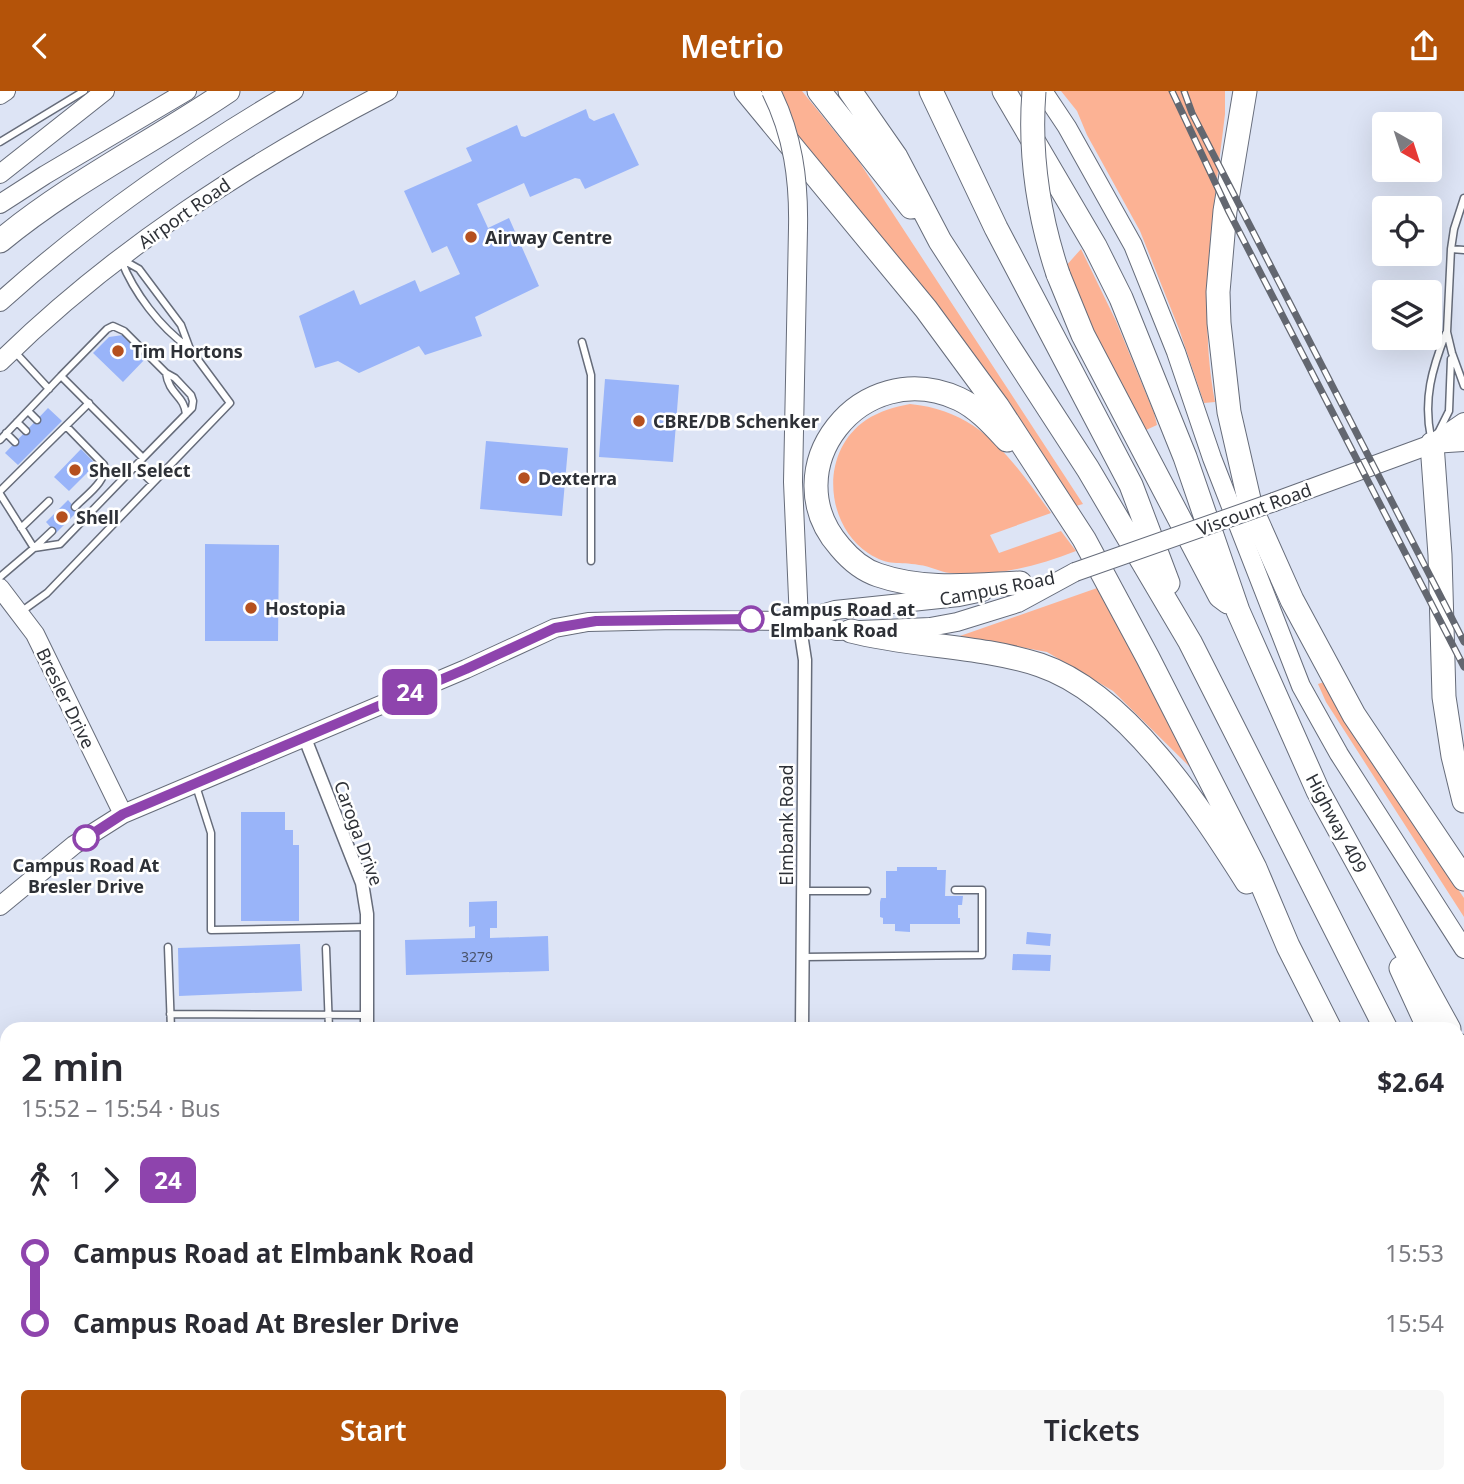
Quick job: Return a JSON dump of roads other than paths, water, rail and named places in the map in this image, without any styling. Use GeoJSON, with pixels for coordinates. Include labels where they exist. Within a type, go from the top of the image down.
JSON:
{"type":"FeatureCollection","features":[{"type":"Feature","properties":{"kind":"highway"},"geometry":{"type":"LineString","coordinates":[[0,241],[76,186],[228,91]]}},
{"type":"Feature","properties":{"kind":"highway"},"geometry":{"type":"LineString","coordinates":[[819,91],[940,241]]}},
{"type":"Feature","properties":{"kind":"highway"},"geometry":{"type":"LineString","coordinates":[[850,91],[896,157],[940,241],[1088,469],[1190,642],[1382,1022]]}},
{"type":"Feature","properties":{"kind":"highway"},"geometry":{"type":"LineString","coordinates":[[1004,91],[1095,246],[1121,298],[1185,457],[1238,611]]}},
{"type":"Feature","properties":{"kind":"highway"},"geometry":{"type":"LineString","coordinates":[[1034,91],[1032,133],[1036,187],[1040,213],[1058,274],[1083,335],[1220,596],[1238,611]]}},
{"type":"Feature","properties":{"kind":"highway"},"geometry":{"type":"LineString","coordinates":[[1245,91],[1225,211],[1218,313],[1228,412],[1251,508],[1292,600],[1354,715],[1464,879]]}},
{"type":"Feature","properties":{"kind":"highway"},"geometry":{"type":"LineString","coordinates":[[745,93],[926,309],[998,407],[1084,539],[1255,868],[1288,946],[1326,1022]]}},
{"type":"Feature","properties":{"kind":"highway"},"geometry":{"type":"LineString","coordinates":[[931,94],[996,229],[1130,485],[1190,642]]}},
{"type":"Feature","properties":{"kind":"highway"},"geometry":{"type":"LineString","coordinates":[[1020,583],[924,586],[877,575],[864,569],[844,552],[826,528],[818,496],[819,466],[836,428],[854,408],[881,394],[919,389],[945,394],[968,404],[990,421],[1042,476]]}},
{"type":"Feature","properties":{"kind":"highway"},"geometry":{"type":"LineString","coordinates":[[1432,444],[1440,555],[1444,697],[1464,801]]}},
{"type":"Feature","properties":{"kind":"highway","name":"Highway 409"},"geometry":{"type":"LineString","coordinates":[[1238,611],[1318,791],[1445,1022]]}},
{"type":"Feature","properties":{"kind":"highway"},"geometry":{"type":"LineString","coordinates":[[851,631],[875,637],[974,650],[1039,665],[1098,697],[1151,750],[1179,783],[1288,946]]}},
{"type":"Feature","properties":{"kind":"highway"},"geometry":{"type":"LineString","coordinates":[[1385,912],[1410,935],[1426,957],[1463,1022]]}},
{"type":"Feature","properties":{"kind":"highway"},"geometry":{"type":"LineString","coordinates":[[1385,912],[1384,925],[1395,957],[1426,1022]]}},
{"type":"Feature","properties":{"kind":"street"},"geometry":{"type":"LineString","coordinates":[[0,95],[6,91]]}},
{"type":"Feature","properties":{"kind":"street"},"geometry":{"type":"LineString","coordinates":[[0,174],[104,91]]}},
{"type":"Feature","properties":{"kind":"street"},"geometry":{"type":"LineString","coordinates":[[0,204],[187,91]]}},
{"type":"Feature","properties":{"kind":"street"},"geometry":{"type":"LineString","coordinates":[[0,302],[49,259],[131,195],[209,142],[294,91]]}},
{"type":"Feature","properties":{"kind":"street","name":"Airport Road"},"geometry":{"type":"LineString","coordinates":[[6,356],[120,258],[181,213],[271,154],[388,91]]}},
{"type":"Feature","properties":{"kind":"street"},"geometry":{"type":"LineString","coordinates":[[771,91],[785,120],[793,150],[799,203],[793,482],[799,621]]}},
{"type":"Feature","properties":{"kind":"street"},"geometry":{"type":"LineString","coordinates":[[1043,91],[1133,245],[1301,686],[1339,754],[1464,949]]}},
{"type":"Feature","properties":{"kind":"street","name":"Viscount Road"},"geometry":{"type":"LineString","coordinates":[[1075,572],[1432,444],[1464,422]]}},
{"type":"Feature","properties":{"kind":"street","name":"Viscount Road"},"geometry":{"type":"LineString","coordinates":[[1432,444],[1464,442]]}},
{"type":"Feature","properties":{"kind":"street","name":"Campus Road"},"geometry":{"type":"LineString","coordinates":[[799,621],[835,610],[959,597],[1075,572]]}},
{"type":"Feature","properties":{"kind":"street","name":"Campus Road"},"geometry":{"type":"LineString","coordinates":[[0,906],[74,845],[123,814],[466,669],[555,628],[596,621],[799,621],[837,631],[930,627],[957,622],[1018,603],[1075,572]]}},
{"type":"Feature","properties":{"kind":"street","name":"Bresler Drive"},"geometry":{"type":"LineString","coordinates":[[0,587],[35,634],[123,814]]}},
{"type":"Feature","properties":{"kind":"street","name":"Elmbank Road"},"geometry":{"type":"LineString","coordinates":[[799,621],[805,660],[803,1022]]}},
{"type":"Feature","properties":{"kind":"street","name":"Caroga Drive"},"geometry":{"type":"LineString","coordinates":[[304,736],[362,883],[367,927],[367,1022]]}},
{"type":"Feature","properties":{"kind":"lane"},"geometry":{"type":"LineString","coordinates":[[0,142],[84,91]]}},
{"type":"Feature","properties":{"kind":"lane"},"geometry":{"type":"LineString","coordinates":[[1464,198],[1451,249],[1447,332],[1464,386]]}},
{"type":"Feature","properties":{"kind":"lane"},"geometry":{"type":"LineString","coordinates":[[1451,249],[1464,250]]}},
{"type":"Feature","properties":{"kind":"lane"},"geometry":{"type":"LineString","coordinates":[[20,612],[47,593],[230,403],[190,349],[171,334],[128,278],[120,258]]}},
{"type":"Feature","properties":{"kind":"lane"},"geometry":{"type":"LineString","coordinates":[[120,258],[139,269],[181,325],[190,349]]}},
{"type":"Feature","properties":{"kind":"lane"},"geometry":{"type":"LineString","coordinates":[[0,439],[107,329],[113,326],[124,331],[166,373],[175,378],[191,395],[193,401],[192,408],[60,544],[34,548]]}},
{"type":"Feature","properties":{"kind":"lane"},"geometry":{"type":"LineString","coordinates":[[1432,444],[1427,417],[1432,371],[1447,332]]}},
{"type":"Feature","properties":{"kind":"lane"},"geometry":{"type":"LineString","coordinates":[[582,341],[591,375],[591,561]]}},
{"type":"Feature","properties":{"kind":"lane"},"geometry":{"type":"LineString","coordinates":[[1432,444],[1448,411],[1452,353]]}},
{"type":"Feature","properties":{"kind":"lane"},"geometry":{"type":"LineString","coordinates":[[6,356],[49,389]]}},
{"type":"Feature","properties":{"kind":"lane"},"geometry":{"type":"LineString","coordinates":[[61,376],[143,458]]}},
{"type":"Feature","properties":{"kind":"lane"},"geometry":{"type":"LineString","coordinates":[[34,548],[0,493],[30,457],[89,403]]}},
{"type":"Feature","properties":{"kind":"lane"},"geometry":{"type":"LineString","coordinates":[[28,411],[37,420]]}},
{"type":"Feature","properties":{"kind":"lane"},"geometry":{"type":"LineString","coordinates":[[18,422],[26,431]]}},
{"type":"Feature","properties":{"kind":"lane"},"geometry":{"type":"LineString","coordinates":[[66,426],[104,465],[105,471],[103,478],[75,507]]}},
{"type":"Feature","properties":{"kind":"lane"},"geometry":{"type":"LineString","coordinates":[[6,433],[15,442]]}},
{"type":"Feature","properties":{"kind":"lane"},"geometry":{"type":"LineString","coordinates":[[135,466],[153,483]]}},
{"type":"Feature","properties":{"kind":"lane"},"geometry":{"type":"LineString","coordinates":[[87,495],[97,505]]}},
{"type":"Feature","properties":{"kind":"lane"},"geometry":{"type":"LineString","coordinates":[[21,528],[49,502]]}},
{"type":"Feature","properties":{"kind":"lane"},"geometry":{"type":"LineString","coordinates":[[0,577],[52,531]]}},
{"type":"Feature","properties":{"kind":"lane"},"geometry":{"type":"LineString","coordinates":[[196,784],[212,833],[211,930],[367,927]]}},
{"type":"Feature","properties":{"kind":"lane"},"geometry":{"type":"LineString","coordinates":[[803,957],[982,955],[982,890],[955,890]]}},
{"type":"Feature","properties":{"kind":"lane"},"geometry":{"type":"LineString","coordinates":[[804,891],[867,891]]}},
{"type":"Feature","properties":{"kind":"lane"},"geometry":{"type":"LineString","coordinates":[[168,947],[171,1022]]}},
{"type":"Feature","properties":{"kind":"lane"},"geometry":{"type":"LineString","coordinates":[[326,947],[329,1022]]}},
{"type":"Feature","properties":{"kind":"lane"},"geometry":{"type":"LineString","coordinates":[[170,1014],[367,1015]]}},
{"type":"Feature","properties":{"kind":"railway"},"geometry":{"type":"LineString","coordinates":[[1172,91],[1229,212],[1464,667]]}},
{"type":"Feature","properties":{"kind":"railway"},"geometry":{"type":"LineString","coordinates":[[1184,91],[1192,113],[1464,642]]}},
{"type":"Feature","properties":{"kind":"place","name":"Airway Centre"},"geometry":{"type":"Point","coordinates":[471,237]}},
{"type":"Feature","properties":{"kind":"place","name":"Tim Hortons"},"geometry":{"type":"Point","coordinates":[118,351]}},
{"type":"Feature","properties":{"kind":"place","name":"CBRE/DB Schenker"},"geometry":{"type":"Point","coordinates":[639,421]}},
{"type":"Feature","properties":{"kind":"place","name":"Shell Select"},"geometry":{"type":"Point","coordinates":[75,470]}},
{"type":"Feature","properties":{"kind":"place","name":"Dexterra"},"geometry":{"type":"Point","coordinates":[524,478]}},
{"type":"Feature","properties":{"kind":"place","name":"Shell"},"geometry":{"type":"Point","coordinates":[62,517]}},
{"type":"Feature","properties":{"kind":"place","name":"Hostopia"},"geometry":{"type":"Point","coordinates":[251,608]}},
{"type":"Feature","properties":{"kind":"place","name":"Campus Road at Elmbank Road"},"geometry":{"type":"Point","coordinates":[751,619]}},
{"type":"Feature","properties":{"kind":"place","name":"Campus Road At Bresler Drive"},"geometry":{"type":"Point","coordinates":[86,838]}}]}
